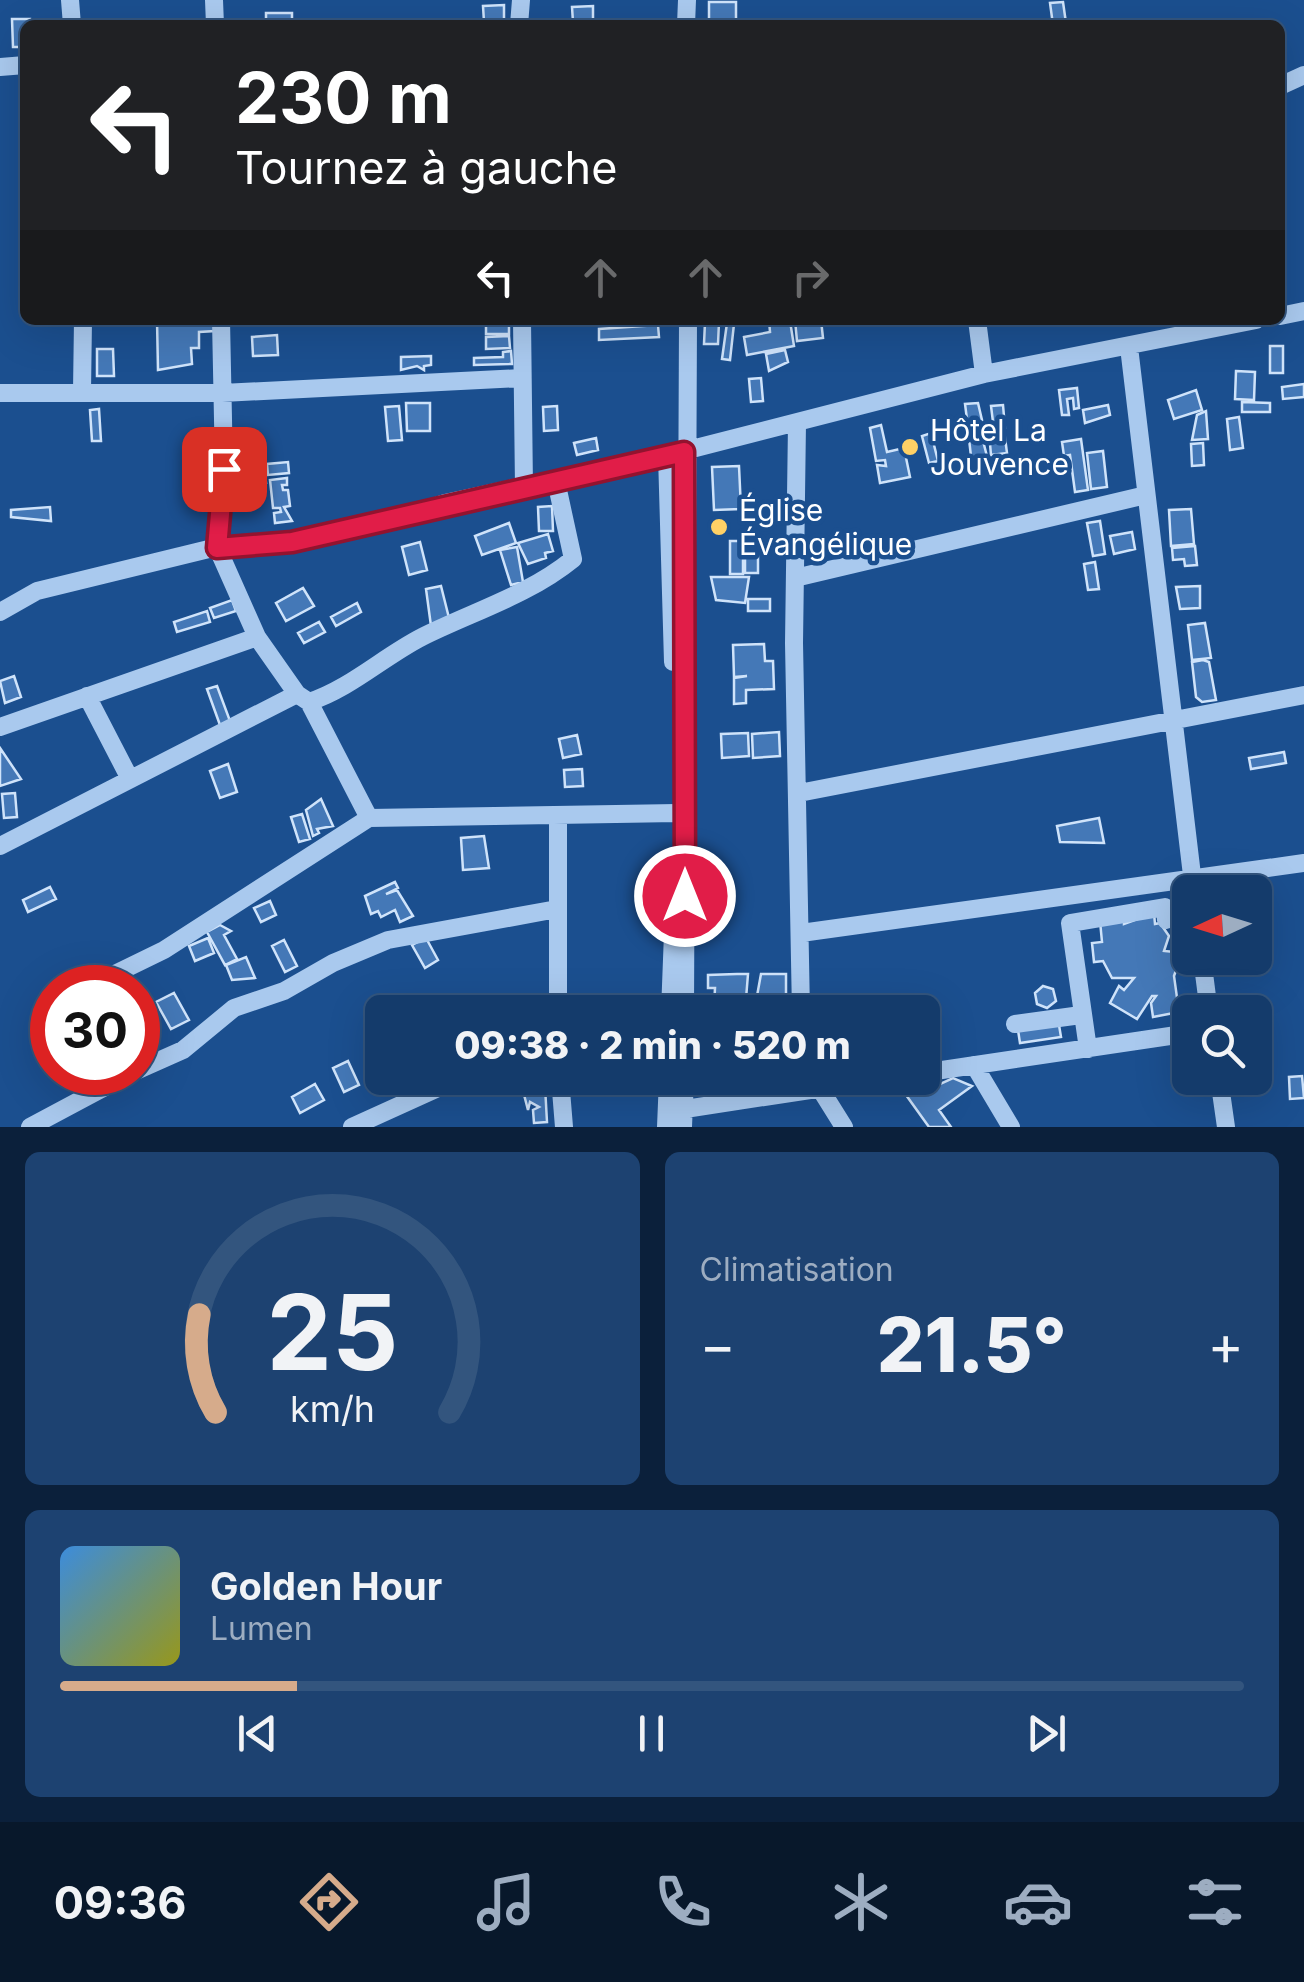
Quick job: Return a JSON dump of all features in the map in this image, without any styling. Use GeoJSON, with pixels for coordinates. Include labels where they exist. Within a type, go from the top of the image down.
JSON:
{"type":"FeatureCollection","features":[{"type":"Feature","properties":{"kind":"street"},"geometry":{"type":"LineString","coordinates":[[82,392],[84,325]]}},
{"type":"Feature","properties":{"kind":"street"},"geometry":{"type":"LineString","coordinates":[[220,325],[224,469],[217,548],[256,637],[303,698],[369,818]]}},
{"type":"Feature","properties":{"kind":"street"},"geometry":{"type":"LineString","coordinates":[[522,325],[524,488]]}},
{"type":"Feature","properties":{"kind":"street"},"geometry":{"type":"LineString","coordinates":[[671,995],[677,814],[676,453],[688,325]]}},
{"type":"Feature","properties":{"kind":"street"},"geometry":{"type":"LineString","coordinates":[[978,325],[984,374]]}},
{"type":"Feature","properties":{"kind":"street"},"geometry":{"type":"LineString","coordinates":[[0,612],[37,591],[217,548],[292,542],[676,453],[984,374],[1230,325]]}},
{"type":"Feature","properties":{"kind":"street"},"geometry":{"type":"LineString","coordinates":[[1128,347],[1176,717],[1192,875]]}},
{"type":"Feature","properties":{"kind":"street"},"geometry":{"type":"LineString","coordinates":[[0,393],[222,393],[522,378]]}},
{"type":"Feature","properties":{"kind":"street"},"geometry":{"type":"LineString","coordinates":[[796,423],[801,995]]}},
{"type":"Feature","properties":{"kind":"street"},"geometry":{"type":"LineString","coordinates":[[676,453],[685,995]]}},
{"type":"Feature","properties":{"kind":"street"},"geometry":{"type":"LineString","coordinates":[[0,846],[303,698],[338,693],[418,639],[553,576],[573,559],[556,481]]}},
{"type":"Feature","properties":{"kind":"street"},"geometry":{"type":"LineString","coordinates":[[795,578],[1146,495]]}},
{"type":"Feature","properties":{"kind":"street"},"geometry":{"type":"LineString","coordinates":[[0,726],[256,637]]}},
{"type":"Feature","properties":{"kind":"street"},"geometry":{"type":"LineString","coordinates":[[799,792],[1304,695]]}},
{"type":"Feature","properties":{"kind":"street"},"geometry":{"type":"LineString","coordinates":[[87,696],[130,780]]}},
{"type":"Feature","properties":{"kind":"street"},"geometry":{"type":"LineString","coordinates":[[133,965],[164,950],[369,818],[677,814]]}},
{"type":"Feature","properties":{"kind":"street"},"geometry":{"type":"LineString","coordinates":[[558,817],[558,995]]}},
{"type":"Feature","properties":{"kind":"street"},"geometry":{"type":"LineString","coordinates":[[1248,875],[1304,863]]}},
{"type":"Feature","properties":{"kind":"street"},"geometry":{"type":"LineString","coordinates":[[800,933],[1172,889]]}},
{"type":"Feature","properties":{"kind":"street"},"geometry":{"type":"LineString","coordinates":[[1088,1048],[1070,923],[1166,907],[1166,920]]}},
{"type":"Feature","properties":{"kind":"street"},"geometry":{"type":"LineString","coordinates":[[160,1060],[183,1050],[234,1008],[284,991],[333,963],[388,940],[558,909]]}},
{"type":"Feature","properties":{"kind":"street"},"geometry":{"type":"LineString","coordinates":[[1015,1024],[1082,1014]]}},
{"type":"Feature","properties":{"kind":"street"},"geometry":{"type":"LineString","coordinates":[[940,1070],[1172,1036]]}},
{"type":"Feature","properties":{"kind":"street"},"geometry":{"type":"LineString","coordinates":[[974,1065],[1010,1127]]}},
{"type":"Feature","properties":{"kind":"street"},"geometry":{"type":"LineString","coordinates":[[30,1127],[90,1095]]}},
{"type":"Feature","properties":{"kind":"street"},"geometry":{"type":"LineString","coordinates":[[352,1127],[423,1095]]}},
{"type":"Feature","properties":{"kind":"street"},"geometry":{"type":"LineString","coordinates":[[561,1095],[564,1127]]}},
{"type":"Feature","properties":{"kind":"street"},"geometry":{"type":"LineString","coordinates":[[666,1127],[667,1095]]}},
{"type":"Feature","properties":{"kind":"street"},"geometry":{"type":"LineString","coordinates":[[684,1118],[770,1095]]}},
{"type":"Feature","properties":{"kind":"street"},"geometry":{"type":"LineString","coordinates":[[816,1095],[844,1127]]}},
{"type":"Feature","properties":{"kind":"street"},"geometry":{"type":"LineString","coordinates":[[1221,1095],[1226,1127]]}},
{"type":"Feature","properties":{"kind":"building"},"geometry":{"type":"Polygon","coordinates":[[[709,2],[736,2],[736,20],[709,20],[709,2]]]}},
{"type":"Feature","properties":{"kind":"building"},"geometry":{"type":"Polygon","coordinates":[[[1063,2],[1066,20],[1052,20],[1050,3],[1063,2]]]}},
{"type":"Feature","properties":{"kind":"building"},"geometry":{"type":"Polygon","coordinates":[[[504,5],[504,20],[484,20],[483,6],[504,5]]]}},
{"type":"Feature","properties":{"kind":"building"},"geometry":{"type":"Polygon","coordinates":[[[593,6],[593,20],[573,20],[572,7],[593,6]]]}},
{"type":"Feature","properties":{"kind":"building"},"geometry":{"type":"Polygon","coordinates":[[[266,13],[292,13],[292,20],[266,20],[266,13]]]}},
{"type":"Feature","properties":{"kind":"building"},"geometry":{"type":"Polygon","coordinates":[[[12,19],[30,19],[20,20],[20,47],[13,47],[12,19]]]}},
{"type":"Feature","properties":{"kind":"building"},"geometry":{"type":"Polygon","coordinates":[[[157,325],[215,325],[215,331],[199,332],[199,348],[191,348],[192,364],[158,370],[157,325]]]}},
{"type":"Feature","properties":{"kind":"building"},"geometry":{"type":"Polygon","coordinates":[[[486,325],[509,325],[509,334],[486,334],[486,325]]]}},
{"type":"Feature","properties":{"kind":"building"},"geometry":{"type":"Polygon","coordinates":[[[658,325],[659,337],[599,340],[599,329],[658,325]]]}},
{"type":"Feature","properties":{"kind":"building"},"geometry":{"type":"Polygon","coordinates":[[[705,325],[719,325],[718,344],[704,344],[705,325]]]}},
{"type":"Feature","properties":{"kind":"building"},"geometry":{"type":"Polygon","coordinates":[[[727,325],[734,325],[730,360],[722,359],[727,325]]]}},
{"type":"Feature","properties":{"kind":"building"},"geometry":{"type":"Polygon","coordinates":[[[769,325],[791,325],[794,346],[747,355],[744,337],[770,332],[769,325]]]}},
{"type":"Feature","properties":{"kind":"building"},"geometry":{"type":"Polygon","coordinates":[[[795,325],[822,325],[823,338],[797,341],[795,325]]]}},
{"type":"Feature","properties":{"kind":"building"},"geometry":{"type":"Polygon","coordinates":[[[277,335],[278,355],[253,356],[252,337],[277,335]]]}},
{"type":"Feature","properties":{"kind":"building"},"geometry":{"type":"Polygon","coordinates":[[[509,336],[510,348],[486,349],[486,337],[509,336]]]}},
{"type":"Feature","properties":{"kind":"building"},"geometry":{"type":"Polygon","coordinates":[[[1270,346],[1283,346],[1283,373],[1270,373],[1270,346]]]}},
{"type":"Feature","properties":{"kind":"building"},"geometry":{"type":"Polygon","coordinates":[[[97,349],[113,349],[114,376],[97,376],[97,349]]]}},
{"type":"Feature","properties":{"kind":"building"},"geometry":{"type":"Polygon","coordinates":[[[785,350],[788,362],[769,371],[766,354],[785,350]]]}},
{"type":"Feature","properties":{"kind":"building"},"geometry":{"type":"Polygon","coordinates":[[[511,351],[512,364],[474,365],[474,358],[503,357],[503,352],[511,351]]]}},
{"type":"Feature","properties":{"kind":"building"},"geometry":{"type":"Polygon","coordinates":[[[431,356],[431,365],[424,366],[424,370],[417,366],[401,370],[401,357],[431,356]]]}},
{"type":"Feature","properties":{"kind":"building"},"geometry":{"type":"Polygon","coordinates":[[[1236,371],[1255,372],[1254,400],[1235,399],[1236,371]]]}},
{"type":"Feature","properties":{"kind":"building"},"geometry":{"type":"Polygon","coordinates":[[[761,378],[763,401],[751,402],[749,379],[761,378]]]}},
{"type":"Feature","properties":{"kind":"building"},"geometry":{"type":"Polygon","coordinates":[[[1304,384],[1304,397],[1283,399],[1282,387],[1304,384]]]}},
{"type":"Feature","properties":{"kind":"building"},"geometry":{"type":"Polygon","coordinates":[[[1077,388],[1079,408],[1074,409],[1073,398],[1067,399],[1069,415],[1062,415],[1059,390],[1077,388]]]}},
{"type":"Feature","properties":{"kind":"building"},"geometry":{"type":"Polygon","coordinates":[[[1196,390],[1202,410],[1174,419],[1168,400],[1196,390]]]}},
{"type":"Feature","properties":{"kind":"building"},"geometry":{"type":"Polygon","coordinates":[[[1242,402],[1270,403],[1270,412],[1242,412],[1242,402]]]}},
{"type":"Feature","properties":{"kind":"building"},"geometry":{"type":"Polygon","coordinates":[[[406,403],[430,403],[430,431],[407,431],[406,403]]]}},
{"type":"Feature","properties":{"kind":"building"},"geometry":{"type":"Polygon","coordinates":[[[978,403],[985,433],[969,435],[965,404],[978,403]]]}},
{"type":"Feature","properties":{"kind":"building"},"geometry":{"type":"Polygon","coordinates":[[[1003,405],[1005,428],[994,430],[991,406],[1003,405]]]}},
{"type":"Feature","properties":{"kind":"building"},"geometry":{"type":"Polygon","coordinates":[[[1108,405],[1110,415],[1085,423],[1083,410],[1108,405]]]}},
{"type":"Feature","properties":{"kind":"building"},"geometry":{"type":"Polygon","coordinates":[[[399,406],[402,440],[388,441],[385,407],[399,406]]]}},
{"type":"Feature","properties":{"kind":"building"},"geometry":{"type":"Polygon","coordinates":[[[557,406],[558,430],[544,431],[543,407],[557,406]]]}},
{"type":"Feature","properties":{"kind":"building"},"geometry":{"type":"Polygon","coordinates":[[[99,409],[101,441],[92,441],[90,410],[99,409]]]}},
{"type":"Feature","properties":{"kind":"building"},"geometry":{"type":"Polygon","coordinates":[[[1206,411],[1208,439],[1192,440],[1197,415],[1206,411]]]}},
{"type":"Feature","properties":{"kind":"building"},"geometry":{"type":"Polygon","coordinates":[[[1239,417],[1243,448],[1230,450],[1227,419],[1239,417]]]}},
{"type":"Feature","properties":{"kind":"building"},"geometry":{"type":"Polygon","coordinates":[[[881,425],[887,452],[904,448],[910,477],[880,483],[877,465],[886,466],[885,460],[876,461],[870,428],[881,425]]]}},
{"type":"Feature","properties":{"kind":"building"},"geometry":{"type":"Polygon","coordinates":[[[1004,430],[1007,453],[991,455],[989,432],[1004,430]]]}},
{"type":"Feature","properties":{"kind":"building"},"geometry":{"type":"Polygon","coordinates":[[[931,433],[938,461],[929,463],[922,436],[931,433]]]}},
{"type":"Feature","properties":{"kind":"building"},"geometry":{"type":"Polygon","coordinates":[[[982,437],[989,464],[972,465],[969,439],[982,437]]]}},
{"type":"Feature","properties":{"kind":"building"},"geometry":{"type":"Polygon","coordinates":[[[596,438],[598,450],[577,455],[574,443],[596,438]]]}},
{"type":"Feature","properties":{"kind":"building"},"geometry":{"type":"Polygon","coordinates":[[[1081,439],[1088,490],[1075,492],[1070,455],[1064,456],[1062,442],[1081,439]]]}},
{"type":"Feature","properties":{"kind":"building"},"geometry":{"type":"Polygon","coordinates":[[[1203,443],[1204,465],[1192,466],[1191,444],[1203,443]]]}},
{"type":"Feature","properties":{"kind":"building"},"geometry":{"type":"Polygon","coordinates":[[[1103,451],[1107,487],[1091,489],[1087,453],[1103,451]]]}},
{"type":"Feature","properties":{"kind":"building"},"geometry":{"type":"Polygon","coordinates":[[[288,462],[289,473],[268,475],[267,464],[288,462]]]}},
{"type":"Feature","properties":{"kind":"building"},"geometry":{"type":"Polygon","coordinates":[[[264,464],[266,483],[249,485],[247,466],[264,464]]]}},
{"type":"Feature","properties":{"kind":"building"},"geometry":{"type":"Polygon","coordinates":[[[739,466],[741,509],[714,510],[712,467],[739,466]]]}},
{"type":"Feature","properties":{"kind":"building"},"geometry":{"type":"Polygon","coordinates":[[[287,478],[287,485],[282,485],[283,490],[288,490],[290,506],[284,507],[292,521],[275,523],[274,513],[281,512],[280,508],[273,508],[270,480],[287,478]]]}},
{"type":"Feature","properties":{"kind":"building"},"geometry":{"type":"Polygon","coordinates":[[[552,506],[553,531],[539,531],[538,507],[552,506]]]}},
{"type":"Feature","properties":{"kind":"building"},"geometry":{"type":"Polygon","coordinates":[[[50,507],[51,521],[11,517],[11,510],[50,507]]]}},
{"type":"Feature","properties":{"kind":"building"},"geometry":{"type":"Polygon","coordinates":[[[1191,509],[1194,544],[1171,546],[1169,510],[1191,509]]]}},
{"type":"Feature","properties":{"kind":"building"},"geometry":{"type":"Polygon","coordinates":[[[1100,521],[1105,554],[1093,556],[1087,523],[1100,521]]]}},
{"type":"Feature","properties":{"kind":"building"},"geometry":{"type":"Polygon","coordinates":[[[509,523],[516,543],[482,555],[475,536],[509,523]]]}},
{"type":"Feature","properties":{"kind":"building"},"geometry":{"type":"Polygon","coordinates":[[[1132,532],[1135,549],[1114,554],[1110,536],[1132,532]]]}},
{"type":"Feature","properties":{"kind":"building"},"geometry":{"type":"Polygon","coordinates":[[[548,534],[553,551],[528,564],[518,543],[548,534]]]}},
{"type":"Feature","properties":{"kind":"building"},"geometry":{"type":"Polygon","coordinates":[[[730,541],[743,541],[743,574],[730,574],[730,541]]]}},
{"type":"Feature","properties":{"kind":"building"},"geometry":{"type":"Polygon","coordinates":[[[420,542],[427,570],[409,575],[402,547],[420,542]]]}},
{"type":"Feature","properties":{"kind":"building"},"geometry":{"type":"Polygon","coordinates":[[[1195,546],[1197,565],[1185,566],[1184,559],[1173,560],[1172,548],[1195,546]]]}},
{"type":"Feature","properties":{"kind":"building"},"geometry":{"type":"Polygon","coordinates":[[[517,547],[523,582],[511,585],[500,550],[517,547]]]}},
{"type":"Feature","properties":{"kind":"building"},"geometry":{"type":"Polygon","coordinates":[[[745,551],[758,551],[758,573],[745,573],[745,551]]]}},
{"type":"Feature","properties":{"kind":"building"},"geometry":{"type":"Polygon","coordinates":[[[1095,562],[1099,589],[1088,590],[1084,564],[1095,562]]]}},
{"type":"Feature","properties":{"kind":"building"},"geometry":{"type":"Polygon","coordinates":[[[711,577],[749,577],[745,603],[716,600],[711,577]]]}},
{"type":"Feature","properties":{"kind":"building"},"geometry":{"type":"Polygon","coordinates":[[[441,586],[449,618],[431,626],[426,589],[441,586]]]}},
{"type":"Feature","properties":{"kind":"building"},"geometry":{"type":"Polygon","coordinates":[[[1200,586],[1200,608],[1180,609],[1176,587],[1200,586]]]}},
{"type":"Feature","properties":{"kind":"building"},"geometry":{"type":"Polygon","coordinates":[[[303,588],[314,606],[286,621],[276,603],[303,588]]]}},
{"type":"Feature","properties":{"kind":"building"},"geometry":{"type":"Polygon","coordinates":[[[748,599],[770,599],[770,611],[748,611],[748,599]]]}},
{"type":"Feature","properties":{"kind":"building"},"geometry":{"type":"Polygon","coordinates":[[[232,600],[236,611],[214,618],[210,608],[232,600]]]}},
{"type":"Feature","properties":{"kind":"building"},"geometry":{"type":"Polygon","coordinates":[[[357,603],[361,612],[336,626],[331,617],[357,603]]]}},
{"type":"Feature","properties":{"kind":"building"},"geometry":{"type":"Polygon","coordinates":[[[207,611],[210,622],[177,632],[174,622],[207,611]]]}},
{"type":"Feature","properties":{"kind":"building"},"geometry":{"type":"Polygon","coordinates":[[[319,622],[325,632],[304,643],[298,633],[319,622]]]}},
{"type":"Feature","properties":{"kind":"building"},"geometry":{"type":"Polygon","coordinates":[[[1205,623],[1211,658],[1192,660],[1188,625],[1205,623]]]}},
{"type":"Feature","properties":{"kind":"building"},"geometry":{"type":"Polygon","coordinates":[[[764,644],[765,661],[773,661],[774,689],[746,690],[746,703],[734,704],[734,678],[747,676],[734,677],[733,645],[764,644]]]}},
{"type":"Feature","properties":{"kind":"building"},"geometry":{"type":"Polygon","coordinates":[[[1192,662],[1209,662],[1216,700],[1202,702],[1196,697],[1192,662]]]}},
{"type":"Feature","properties":{"kind":"building"},"geometry":{"type":"Polygon","coordinates":[[[14,676],[21,697],[5,703],[0,681],[14,676]]]}},
{"type":"Feature","properties":{"kind":"building"},"geometry":{"type":"Polygon","coordinates":[[[217,686],[230,721],[220,725],[207,689],[217,686]]]}},
{"type":"Feature","properties":{"kind":"building"},"geometry":{"type":"Polygon","coordinates":[[[779,732],[780,756],[753,758],[752,734],[779,732]]]}},
{"type":"Feature","properties":{"kind":"building"},"geometry":{"type":"Polygon","coordinates":[[[748,733],[749,756],[722,758],[721,734],[748,733]]]}},
{"type":"Feature","properties":{"kind":"building"},"geometry":{"type":"Polygon","coordinates":[[[577,735],[581,754],[563,758],[559,739],[577,735]]]}},
{"type":"Feature","properties":{"kind":"building"},"geometry":{"type":"Polygon","coordinates":[[[0,748],[21,779],[0,786],[0,748]]]}},
{"type":"Feature","properties":{"kind":"building"},"geometry":{"type":"Polygon","coordinates":[[[1284,752],[1286,763],[1251,769],[1249,758],[1284,752]]]}},
{"type":"Feature","properties":{"kind":"building"},"geometry":{"type":"Polygon","coordinates":[[[228,764],[237,792],[220,798],[210,771],[228,764]]]}},
{"type":"Feature","properties":{"kind":"building"},"geometry":{"type":"Polygon","coordinates":[[[582,769],[583,786],[565,787],[564,770],[582,769]]]}},
{"type":"Feature","properties":{"kind":"building"},"geometry":{"type":"Polygon","coordinates":[[[15,793],[17,817],[4,818],[2,794],[15,793]]]}},
{"type":"Feature","properties":{"kind":"building"},"geometry":{"type":"Polygon","coordinates":[[[321,799],[333,826],[317,829],[319,833],[313,836],[306,810],[321,799]]]}},
{"type":"Feature","properties":{"kind":"building"},"geometry":{"type":"Polygon","coordinates":[[[302,814],[310,839],[299,842],[291,817],[302,814]]]}},
{"type":"Feature","properties":{"kind":"building"},"geometry":{"type":"Polygon","coordinates":[[[1099,818],[1104,843],[1060,842],[1057,826],[1099,818]]]}},
{"type":"Feature","properties":{"kind":"building"},"geometry":{"type":"Polygon","coordinates":[[[484,836],[489,868],[463,870],[461,838],[484,836]]]}},
{"type":"Feature","properties":{"kind":"building"},"geometry":{"type":"Polygon","coordinates":[[[395,882],[398,888],[386,894],[397,890],[413,916],[400,922],[395,910],[381,917],[378,911],[371,914],[365,896],[395,882]]]}},
{"type":"Feature","properties":{"kind":"building"},"geometry":{"type":"Polygon","coordinates":[[[50,887],[56,899],[28,912],[23,900],[50,887]]]}},
{"type":"Feature","properties":{"kind":"building"},"geometry":{"type":"Polygon","coordinates":[[[270,901],[276,915],[261,922],[254,908],[270,901]]]}},
{"type":"Feature","properties":{"kind":"building"},"geometry":{"type":"Polygon","coordinates":[[[1154,913],[1155,924],[1160,923],[1169,936],[1164,951],[1172,952],[1177,995],[1172,995],[1172,1013],[1153,1017],[1151,1003],[1156,996],[1152,996],[1137,1019],[1110,1003],[1119,986],[1124,990],[1134,978],[1112,978],[1103,961],[1094,962],[1092,943],[1102,942],[1100,921],[1124,919],[1124,924],[1154,913]]]}},
{"type":"Feature","properties":{"kind":"building"},"geometry":{"type":"Polygon","coordinates":[[[220,925],[231,931],[224,935],[237,959],[225,965],[207,932],[220,925]]]}},
{"type":"Feature","properties":{"kind":"building"},"geometry":{"type":"Polygon","coordinates":[[[208,938],[214,953],[195,961],[189,946],[208,938]]]}},
{"type":"Feature","properties":{"kind":"building"},"geometry":{"type":"Polygon","coordinates":[[[426,938],[438,960],[425,968],[412,945],[426,938]]]}},
{"type":"Feature","properties":{"kind":"building"},"geometry":{"type":"Polygon","coordinates":[[[284,940],[297,966],[285,972],[272,946],[284,940]]]}},
{"type":"Feature","properties":{"kind":"building"},"geometry":{"type":"Polygon","coordinates":[[[246,957],[255,978],[232,980],[226,965],[246,957]]]}},
{"type":"Feature","properties":{"kind":"building"},"geometry":{"type":"Polygon","coordinates":[[[748,974],[746,995],[715,995],[715,988],[708,988],[708,975],[748,974]]]}},
{"type":"Feature","properties":{"kind":"building"},"geometry":{"type":"Polygon","coordinates":[[[761,974],[786,974],[786,995],[757,995],[761,974]]]}},
{"type":"Feature","properties":{"kind":"building"},"geometry":{"type":"Polygon","coordinates":[[[1043,986],[1053,989],[1056,1001],[1047,1008],[1037,1004],[1035,993],[1043,986]]]}},
{"type":"Feature","properties":{"kind":"building"},"geometry":{"type":"Polygon","coordinates":[[[174,993],[189,1020],[171,1029],[160,1009],[160,1000],[174,993]]]}},
{"type":"Feature","properties":{"kind":"building"},"geometry":{"type":"Polygon","coordinates":[[[1059,1025],[1061,1037],[1020,1043],[1018,1030],[1059,1025]]]}},
{"type":"Feature","properties":{"kind":"building"},"geometry":{"type":"Polygon","coordinates":[[[348,1061],[359,1085],[344,1092],[333,1068],[348,1061]]]}},
{"type":"Feature","properties":{"kind":"building"},"geometry":{"type":"Polygon","coordinates":[[[1302,1076],[1304,1098],[1290,1099],[1289,1077],[1302,1076]]]}},
{"type":"Feature","properties":{"kind":"building"},"geometry":{"type":"Polygon","coordinates":[[[953,1078],[972,1086],[939,1110],[951,1127],[929,1127],[906,1095],[940,1095],[940,1084],[953,1078]]]}},
{"type":"Feature","properties":{"kind":"building"},"geometry":{"type":"Polygon","coordinates":[[[315,1084],[324,1100],[300,1113],[292,1097],[315,1084]]]}},
{"type":"Feature","properties":{"kind":"building"},"geometry":{"type":"Polygon","coordinates":[[[524,1095],[546,1095],[547,1122],[534,1123],[533,1110],[539,1107],[530,1102],[528,1110],[524,1095]]]}},
{"type":"Feature","properties":{"kind":"place","name":"Hôtel La Jouvence"},"geometry":{"type":"Point","coordinates":[910,447]}},
{"type":"Feature","properties":{"kind":"place","name":"Église Évangélique"},"geometry":{"type":"Point","coordinates":[719,527]}},
{"type":"Feature","properties":{"kind":"route"},"geometry":{"type":"LineString","coordinates":[[224,469],[217,548],[292,542],[684,452],[685,896]]}}]}
